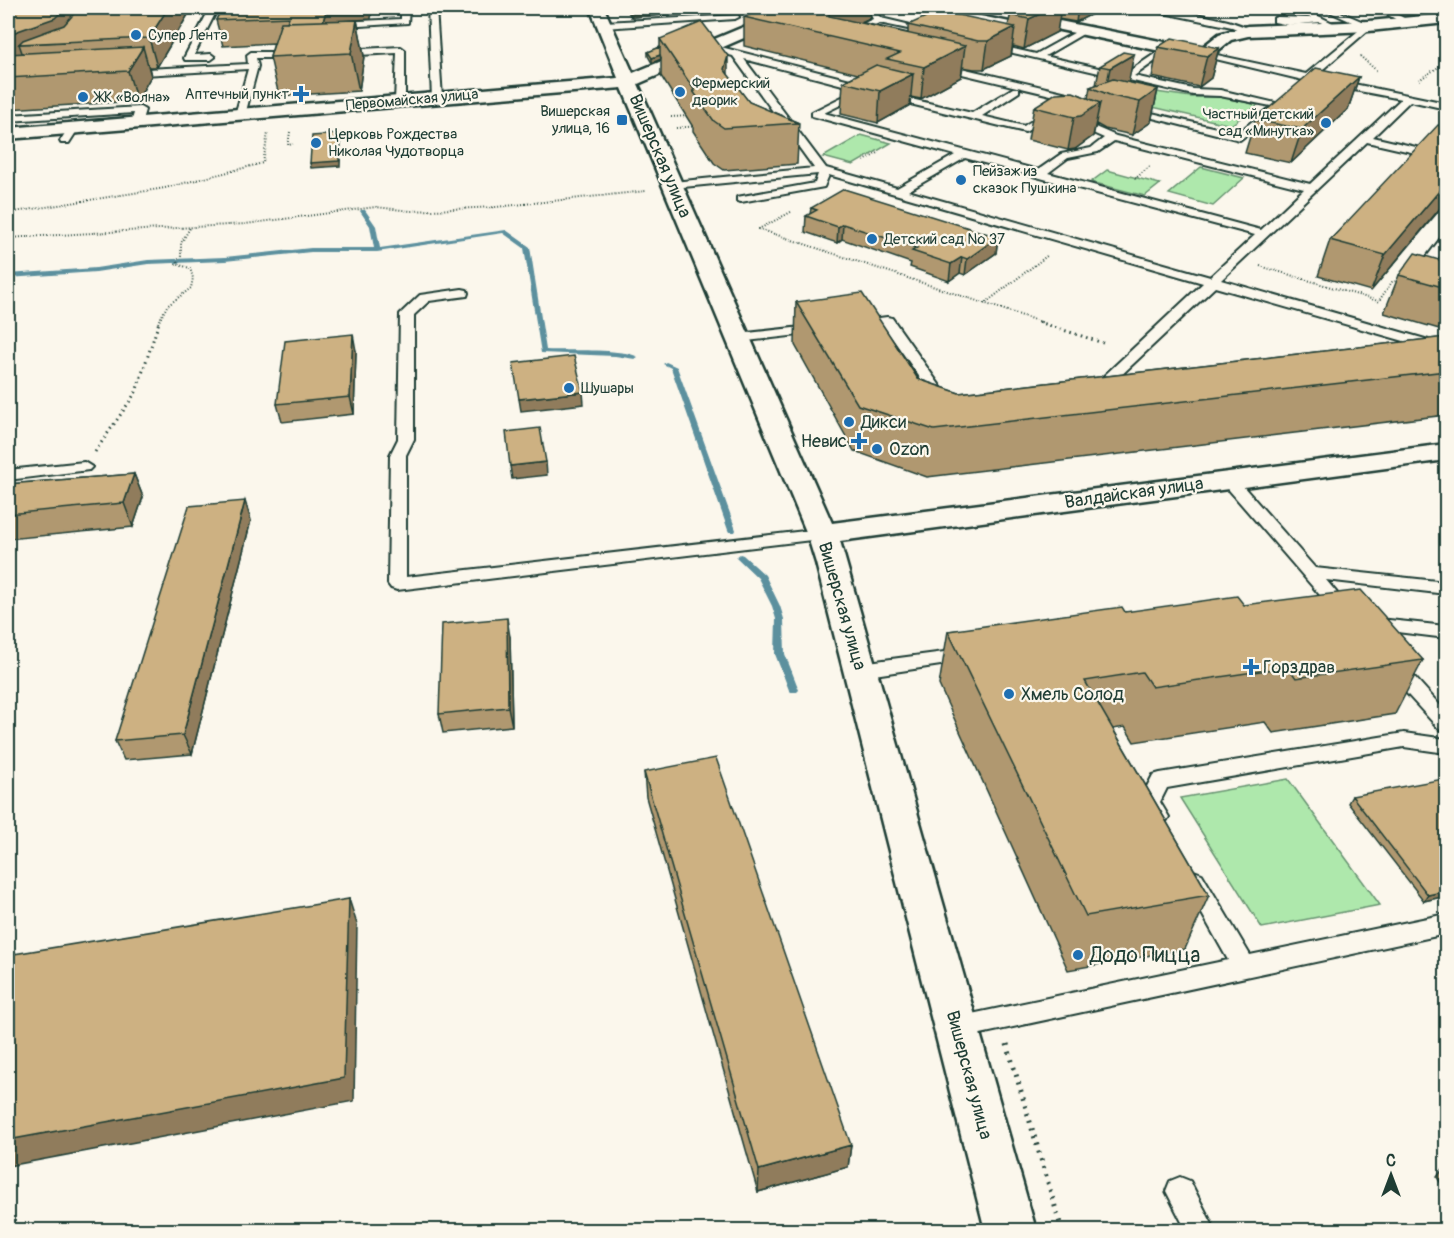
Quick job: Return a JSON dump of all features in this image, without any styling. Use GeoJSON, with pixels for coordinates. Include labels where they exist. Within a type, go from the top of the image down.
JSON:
{"type":"FeatureCollection","features":[{"type":"Feature","properties":{"kind":"street","name":"Вишерская улица"},"geometry":{"type":"LineString","coordinates":[[597,8],[822,534],[832,563],[1011,1230]]}},
{"type":"Feature","properties":{"kind":"street","name":"Первомайская улица"},"geometry":{"type":"LineString","coordinates":[[8,134],[69,135],[136,123],[628,82],[801,8]]}},
{"type":"Feature","properties":{"kind":"street"},"geometry":{"type":"LineString","coordinates":[[974,8],[1203,55],[1226,38],[1248,31],[1369,26],[1446,19]]}},
{"type":"Feature","properties":{"kind":"street","name":"Валдайская улица"},"geometry":{"type":"LineString","coordinates":[[822,534],[1446,452]]}},
{"type":"Feature","properties":{"kind":"lane"},"geometry":{"type":"LineString","coordinates":[[405,8],[413,21]]}},
{"type":"Feature","properties":{"kind":"lane"},"geometry":{"type":"LineString","coordinates":[[432,8],[437,98]]}},
{"type":"Feature","properties":{"kind":"lane"},"geometry":{"type":"LineString","coordinates":[[728,8],[746,31]]}},
{"type":"Feature","properties":{"kind":"lane"},"geometry":{"type":"LineString","coordinates":[[1143,8],[1234,25],[1248,31]]}},
{"type":"Feature","properties":{"kind":"lane"},"geometry":{"type":"LineString","coordinates":[[1296,8],[1337,27]]}},
{"type":"Feature","properties":{"kind":"lane"},"geometry":{"type":"LineString","coordinates":[[1307,78],[1369,26],[1325,8]]}},
{"type":"Feature","properties":{"kind":"lane"},"geometry":{"type":"LineString","coordinates":[[1378,8],[1410,22]]}},
{"type":"Feature","properties":{"kind":"lane"},"geometry":{"type":"LineString","coordinates":[[183,69],[213,9],[225,10]]}},
{"type":"Feature","properties":{"kind":"lane"},"geometry":{"type":"LineString","coordinates":[[841,37],[876,16],[937,34],[926,38]]}},
{"type":"Feature","properties":{"kind":"lane"},"geometry":{"type":"LineString","coordinates":[[604,25],[735,17]]}},
{"type":"Feature","properties":{"kind":"lane"},"geometry":{"type":"LineString","coordinates":[[400,101],[400,50],[333,54],[340,25],[432,20]]}},
{"type":"Feature","properties":{"kind":"lane"},"geometry":{"type":"LineString","coordinates":[[1277,20],[1289,22],[1320,20]]}},
{"type":"Feature","properties":{"kind":"lane"},"geometry":{"type":"LineString","coordinates":[[1037,57],[1083,31]]}},
{"type":"Feature","properties":{"kind":"lane"},"geometry":{"type":"LineString","coordinates":[[980,44],[1193,92],[1220,93],[1279,105],[1240,136],[1120,108]]}},
{"type":"Feature","properties":{"kind":"lane"},"geometry":{"type":"LineString","coordinates":[[709,46],[855,84],[864,89],[1025,129],[1040,120],[1069,119],[1089,112]]}},
{"type":"Feature","properties":{"kind":"lane"},"geometry":{"type":"LineString","coordinates":[[1127,77],[1168,48]]}},
{"type":"Feature","properties":{"kind":"lane"},"geometry":{"type":"LineString","coordinates":[[736,54],[822,170],[823,180],[820,185],[741,199]]}},
{"type":"Feature","properties":{"kind":"lane"},"geometry":{"type":"LineString","coordinates":[[240,115],[253,66],[251,55]]}},
{"type":"Feature","properties":{"kind":"lane"},"geometry":{"type":"LineString","coordinates":[[241,56],[304,55]]}},
{"type":"Feature","properties":{"kind":"lane"},"geometry":{"type":"LineString","coordinates":[[1203,55],[1446,106]]}},
{"type":"Feature","properties":{"kind":"lane"},"geometry":{"type":"LineString","coordinates":[[188,58],[220,56]]}},
{"type":"Feature","properties":{"kind":"lane"},"geometry":{"type":"LineString","coordinates":[[939,66],[949,60]]}},
{"type":"Feature","properties":{"kind":"lane"},"geometry":{"type":"LineString","coordinates":[[928,63],[1088,101]]}},
{"type":"Feature","properties":{"kind":"lane"},"geometry":{"type":"LineString","coordinates":[[113,74],[253,66]]}},
{"type":"Feature","properties":{"kind":"lane"},"geometry":{"type":"LineString","coordinates":[[1136,87],[1146,81]]}},
{"type":"Feature","properties":{"kind":"lane"},"geometry":{"type":"LineString","coordinates":[[864,89],[815,114],[1263,234]]}},
{"type":"Feature","properties":{"kind":"lane"},"geometry":{"type":"LineString","coordinates":[[973,117],[1016,90]]}},
{"type":"Feature","properties":{"kind":"lane"},"geometry":{"type":"LineString","coordinates":[[1110,396],[1087,399],[1408,98]]}},
{"type":"Feature","properties":{"kind":"lane"},"geometry":{"type":"LineString","coordinates":[[8,118],[140,110],[136,123]]}},
{"type":"Feature","properties":{"kind":"lane"},"geometry":{"type":"LineString","coordinates":[[1069,119],[1112,138],[1313,188]]}},
{"type":"Feature","properties":{"kind":"lane"},"geometry":{"type":"LineString","coordinates":[[1040,174],[1065,156],[1094,150],[1112,138]]}},
{"type":"Feature","properties":{"kind":"lane"},"geometry":{"type":"LineString","coordinates":[[1365,138],[1446,157]]}},
{"type":"Feature","properties":{"kind":"lane"},"geometry":{"type":"LineString","coordinates":[[900,191],[964,154]]}},
{"type":"Feature","properties":{"kind":"lane"},"geometry":{"type":"LineString","coordinates":[[673,187],[822,170],[1446,349]]}},
{"type":"Feature","properties":{"kind":"lane"},"geometry":{"type":"LineString","coordinates":[[1446,240],[1416,279],[1446,287]]}},
{"type":"Feature","properties":{"kind":"lane"},"geometry":{"type":"LineString","coordinates":[[462,293],[424,298],[407,314],[406,439],[398,455],[398,584],[822,534]]}},
{"type":"Feature","properties":{"kind":"lane"},"geometry":{"type":"LineString","coordinates":[[738,338],[887,321],[953,415]]}},
{"type":"Feature","properties":{"kind":"lane"},"geometry":{"type":"LineString","coordinates":[[8,474],[84,467]]}},
{"type":"Feature","properties":{"kind":"lane"},"geometry":{"type":"LineString","coordinates":[[1229,480],[1369,639]]}},
{"type":"Feature","properties":{"kind":"lane"},"geometry":{"type":"LineString","coordinates":[[1310,573],[1446,588]]}},
{"type":"Feature","properties":{"kind":"lane"},"geometry":{"type":"LineString","coordinates":[[1314,607],[1337,604]]}},
{"type":"Feature","properties":{"kind":"lane"},"geometry":{"type":"LineString","coordinates":[[1353,622],[1446,632]]}},
{"type":"Feature","properties":{"kind":"lane"},"geometry":{"type":"LineString","coordinates":[[861,670],[988,652]]}},
{"type":"Feature","properties":{"kind":"lane"},"geometry":{"type":"LineString","coordinates":[[1384,656],[1446,724]]}},
{"type":"Feature","properties":{"kind":"lane"},"geometry":{"type":"LineString","coordinates":[[1167,833],[1149,802],[1160,781],[1404,740],[1446,746]]}},
{"type":"Feature","properties":{"kind":"lane"},"geometry":{"type":"LineString","coordinates":[[1185,864],[1244,967]]}},
{"type":"Feature","properties":{"kind":"lane"},"geometry":{"type":"LineString","coordinates":[[957,1028],[1446,924]]}},
{"type":"Feature","properties":{"kind":"lane"},"geometry":{"type":"LineString","coordinates":[[1180,1191],[1201,1230]]}},
{"type":"Feature","properties":{"kind":"path"},"geometry":{"type":"LineString","coordinates":[[1356,54],[1383,75]]}},
{"type":"Feature","properties":{"kind":"path"},"geometry":{"type":"LineString","coordinates":[[8,213],[165,188],[263,163],[272,112]]}},
{"type":"Feature","properties":{"kind":"path"},"geometry":{"type":"LineString","coordinates":[[661,118],[695,115]]}},
{"type":"Feature","properties":{"kind":"path"},"geometry":{"type":"LineString","coordinates":[[666,129],[701,126]]}},
{"type":"Feature","properties":{"kind":"path"},"geometry":{"type":"LineString","coordinates":[[862,163],[879,152]]}},
{"type":"Feature","properties":{"kind":"path"},"geometry":{"type":"LineString","coordinates":[[1131,182],[1158,160]]}},
{"type":"Feature","properties":{"kind":"path"},"geometry":{"type":"LineString","coordinates":[[8,238],[245,224],[346,209],[376,207],[411,211],[496,207],[673,187]]}},
{"type":"Feature","properties":{"kind":"path"},"geometry":{"type":"LineString","coordinates":[[790,212],[759,229],[1103,343]]}},
{"type":"Feature","properties":{"kind":"path"},"geometry":{"type":"LineString","coordinates":[[84,467],[136,392],[160,318],[167,306],[191,288],[193,278],[190,268],[176,264],[181,256],[181,243],[190,227]]}},
{"type":"Feature","properties":{"kind":"path"},"geometry":{"type":"LineString","coordinates":[[984,304],[1049,255]]}},
{"type":"Feature","properties":{"kind":"path"},"geometry":{"type":"LineString","coordinates":[[1236,259],[1378,301]]}},
{"type":"Feature","properties":{"kind":"path"},"geometry":{"type":"LineString","coordinates":[[1005,1037],[1062,1230]]}},
{"type":"Feature","properties":{"kind":"green space"},"geometry":{"type":"Polygon","coordinates":[[[1156,92],[1191,97],[1221,97],[1258,105],[1231,125],[1135,103],[1156,92]]]}},
{"type":"Feature","properties":{"kind":"green space"},"geometry":{"type":"Polygon","coordinates":[[[861,135],[891,143],[853,165],[823,157],[861,135]]]}},
{"type":"Feature","properties":{"kind":"green space"},"geometry":{"type":"Polygon","coordinates":[[[1201,167],[1244,178],[1213,206],[1169,194],[1201,167]]]}},
{"type":"Feature","properties":{"kind":"green space"},"geometry":{"type":"Polygon","coordinates":[[[1107,170],[1160,184],[1145,196],[1091,182],[1107,170]]]}},
{"type":"Feature","properties":{"kind":"green space"},"geometry":{"type":"Polygon","coordinates":[[[1288,779],[1380,905],[1262,928],[1180,798],[1288,779]]]}},
{"type":"Feature","properties":{"kind":"building"},"geometry":{"type":"Polygon","coordinates":[[[8,8],[65,8],[55,18],[15,32],[8,41],[8,8]]]}},
{"type":"Feature","properties":{"kind":"building"},"geometry":{"type":"Polygon","coordinates":[[[79,8],[168,8],[149,38],[19,44],[23,40],[64,25],[79,8]]]}},
{"type":"Feature","properties":{"kind":"building"},"geometry":{"type":"Polygon","coordinates":[[[222,8],[327,8],[323,21],[287,22],[289,17],[216,20],[222,8]]]}},
{"type":"Feature","properties":{"kind":"building"},"geometry":{"type":"Polygon","coordinates":[[[766,8],[829,8],[829,16],[965,46],[924,67],[887,59],[900,53],[744,17],[766,8]]]}},
{"type":"Feature","properties":{"kind":"building"},"geometry":{"type":"Polygon","coordinates":[[[1012,8],[1053,8],[1029,19],[1010,15],[1012,8]]]}},
{"type":"Feature","properties":{"kind":"building"},"geometry":{"type":"Polygon","coordinates":[[[939,11],[1015,27],[988,41],[978,41],[908,25],[939,11]]]}},
{"type":"Feature","properties":{"kind":"building"},"geometry":{"type":"Polygon","coordinates":[[[357,20],[351,53],[270,57],[281,22],[357,20]]]}},
{"type":"Feature","properties":{"kind":"building"},"geometry":{"type":"Polygon","coordinates":[[[702,22],[728,56],[724,69],[749,102],[799,123],[724,128],[714,121],[660,39],[702,22]]]}},
{"type":"Feature","properties":{"kind":"building"},"geometry":{"type":"Polygon","coordinates":[[[1172,38],[1219,48],[1207,56],[1158,47],[1172,38]]]}},
{"type":"Feature","properties":{"kind":"building"},"geometry":{"type":"Polygon","coordinates":[[[143,47],[128,71],[8,78],[8,54],[143,47]]]}},
{"type":"Feature","properties":{"kind":"building"},"geometry":{"type":"Polygon","coordinates":[[[660,47],[660,55],[652,58],[648,52],[660,47]]]}},
{"type":"Feature","properties":{"kind":"building"},"geometry":{"type":"Polygon","coordinates":[[[1123,52],[1134,54],[1110,68],[1100,66],[1123,52]]]}},
{"type":"Feature","properties":{"kind":"building"},"geometry":{"type":"Polygon","coordinates":[[[876,65],[913,74],[880,91],[843,82],[876,65]]]}},
{"type":"Feature","properties":{"kind":"building"},"geometry":{"type":"Polygon","coordinates":[[[1316,68],[1359,77],[1302,129],[1255,120],[1316,68]]]}},
{"type":"Feature","properties":{"kind":"building"},"geometry":{"type":"Polygon","coordinates":[[[1113,79],[1158,89],[1140,102],[1112,96],[1090,87],[1113,79]]]}},
{"type":"Feature","properties":{"kind":"building"},"geometry":{"type":"Polygon","coordinates":[[[1073,92],[1100,103],[1081,116],[1074,117],[1034,107],[1056,93],[1073,92]]]}},
{"type":"Feature","properties":{"kind":"building"},"geometry":{"type":"Polygon","coordinates":[[[1438,125],[1446,127],[1446,183],[1385,255],[1330,240],[1438,125]]]}},
{"type":"Feature","properties":{"kind":"building"},"geometry":{"type":"Polygon","coordinates":[[[340,134],[339,161],[310,163],[312,136],[340,134]]]}},
{"type":"Feature","properties":{"kind":"building"},"geometry":{"type":"Polygon","coordinates":[[[844,189],[998,237],[967,259],[962,257],[951,264],[912,251],[917,248],[843,224],[838,227],[806,216],[817,210],[811,208],[844,189]]]}},
{"type":"Feature","properties":{"kind":"building"},"geometry":{"type":"Polygon","coordinates":[[[1415,253],[1446,262],[1446,288],[1399,275],[1415,253]]]}},
{"type":"Feature","properties":{"kind":"building"},"geometry":{"type":"Polygon","coordinates":[[[862,293],[918,379],[959,393],[1446,337],[1446,371],[934,430],[858,405],[796,302],[862,293]]]}},
{"type":"Feature","properties":{"kind":"building"},"geometry":{"type":"Polygon","coordinates":[[[353,334],[350,397],[277,404],[285,341],[353,334]]]}},
{"type":"Feature","properties":{"kind":"building"},"geometry":{"type":"Polygon","coordinates":[[[574,356],[583,392],[519,399],[513,363],[574,356]]]}},
{"type":"Feature","properties":{"kind":"building"},"geometry":{"type":"Polygon","coordinates":[[[540,428],[546,462],[510,466],[506,432],[540,428]]]}},
{"type":"Feature","properties":{"kind":"building"},"geometry":{"type":"Polygon","coordinates":[[[134,474],[124,503],[8,514],[8,484],[134,474]]]}},
{"type":"Feature","properties":{"kind":"building"},"geometry":{"type":"Polygon","coordinates":[[[245,501],[183,735],[115,741],[189,506],[245,501]]]}},
{"type":"Feature","properties":{"kind":"building"},"geometry":{"type":"Polygon","coordinates":[[[1361,590],[1423,660],[1296,678],[1288,667],[1152,687],[1142,672],[1085,681],[1209,895],[1086,916],[948,631],[1122,607],[1125,612],[1237,596],[1244,605],[1361,590]]]}},
{"type":"Feature","properties":{"kind":"building"},"geometry":{"type":"Polygon","coordinates":[[[507,618],[508,707],[439,714],[442,624],[507,618]]]}},
{"type":"Feature","properties":{"kind":"building"},"geometry":{"type":"Polygon","coordinates":[[[716,758],[851,1145],[759,1170],[644,772],[716,758]]]}},
{"type":"Feature","properties":{"kind":"building"},"geometry":{"type":"Polygon","coordinates":[[[1443,779],[1446,783],[1446,891],[1428,895],[1352,796],[1443,779]]]}},
{"type":"Feature","properties":{"kind":"building"},"geometry":{"type":"Polygon","coordinates":[[[349,899],[344,1078],[8,1140],[8,955],[349,899]]]}},
{"type":"Feature","properties":{"kind":"waterway"},"geometry":{"type":"LineString","coordinates":[[363,211],[373,226],[377,250]]}},
{"type":"Feature","properties":{"kind":"waterway"},"geometry":{"type":"LineString","coordinates":[[377,250],[504,231],[527,247],[543,352],[615,354],[635,357]]}},
{"type":"Feature","properties":{"kind":"waterway"},"geometry":{"type":"LineString","coordinates":[[8,276],[96,270],[148,262],[225,259],[311,250],[377,250]]}},
{"type":"Feature","properties":{"kind":"waterway"},"geometry":{"type":"LineString","coordinates":[[666,364],[674,367],[732,530]]}},
{"type":"Feature","properties":{"kind":"waterway"},"geometry":{"type":"LineString","coordinates":[[740,557],[762,577],[776,606],[780,619],[780,654],[794,690]]}},
{"type":"Feature","properties":{"kind":"place","name":"Супер Лента"},"geometry":{"type":"Point","coordinates":[136,35]}},
{"type":"Feature","properties":{"kind":"place","name":"Фермерский дворик"},"geometry":{"type":"Point","coordinates":[680,92]}},
{"type":"Feature","properties":{"kind":"place","name":"Аптечный пункт"},"geometry":{"type":"Point","coordinates":[301,94]}},
{"type":"Feature","properties":{"kind":"place","name":"ЖК «Волна»"},"geometry":{"type":"Point","coordinates":[83,97]}},
{"type":"Feature","properties":{"kind":"place","name":"Вишерская улица, 16"},"geometry":{"type":"Point","coordinates":[622,120]}},
{"type":"Feature","properties":{"kind":"place","name":"Частный детский сад «Минутка»"},"geometry":{"type":"Point","coordinates":[1326,123]}},
{"type":"Feature","properties":{"kind":"place","name":"Церковь Рождества Николая Чудотворца"},"geometry":{"type":"Point","coordinates":[316,143]}},
{"type":"Feature","properties":{"kind":"place","name":"Пейзаж из сказок Пушкина"},"geometry":{"type":"Point","coordinates":[961,180]}},
{"type":"Feature","properties":{"kind":"place","name":"Детский сад № 37"},"geometry":{"type":"Point","coordinates":[872,239]}},
{"type":"Feature","properties":{"kind":"place","name":"Шушары"},"geometry":{"type":"Point","coordinates":[569,388]}},
{"type":"Feature","properties":{"kind":"place","name":"Дикси"},"geometry":{"type":"Point","coordinates":[849,422]}},
{"type":"Feature","properties":{"kind":"place","name":"Невис"},"geometry":{"type":"Point","coordinates":[859,441]}},
{"type":"Feature","properties":{"kind":"place","name":"Ozon"},"geometry":{"type":"Point","coordinates":[877,449]}},
{"type":"Feature","properties":{"kind":"place","name":"Горздрав"},"geometry":{"type":"Point","coordinates":[1251,667]}},
{"type":"Feature","properties":{"kind":"place","name":"Хмель Солод"},"geometry":{"type":"Point","coordinates":[1009,694]}},
{"type":"Feature","properties":{"kind":"place","name":"Додо Пицца"},"geometry":{"type":"Point","coordinates":[1078,955]}}]}
